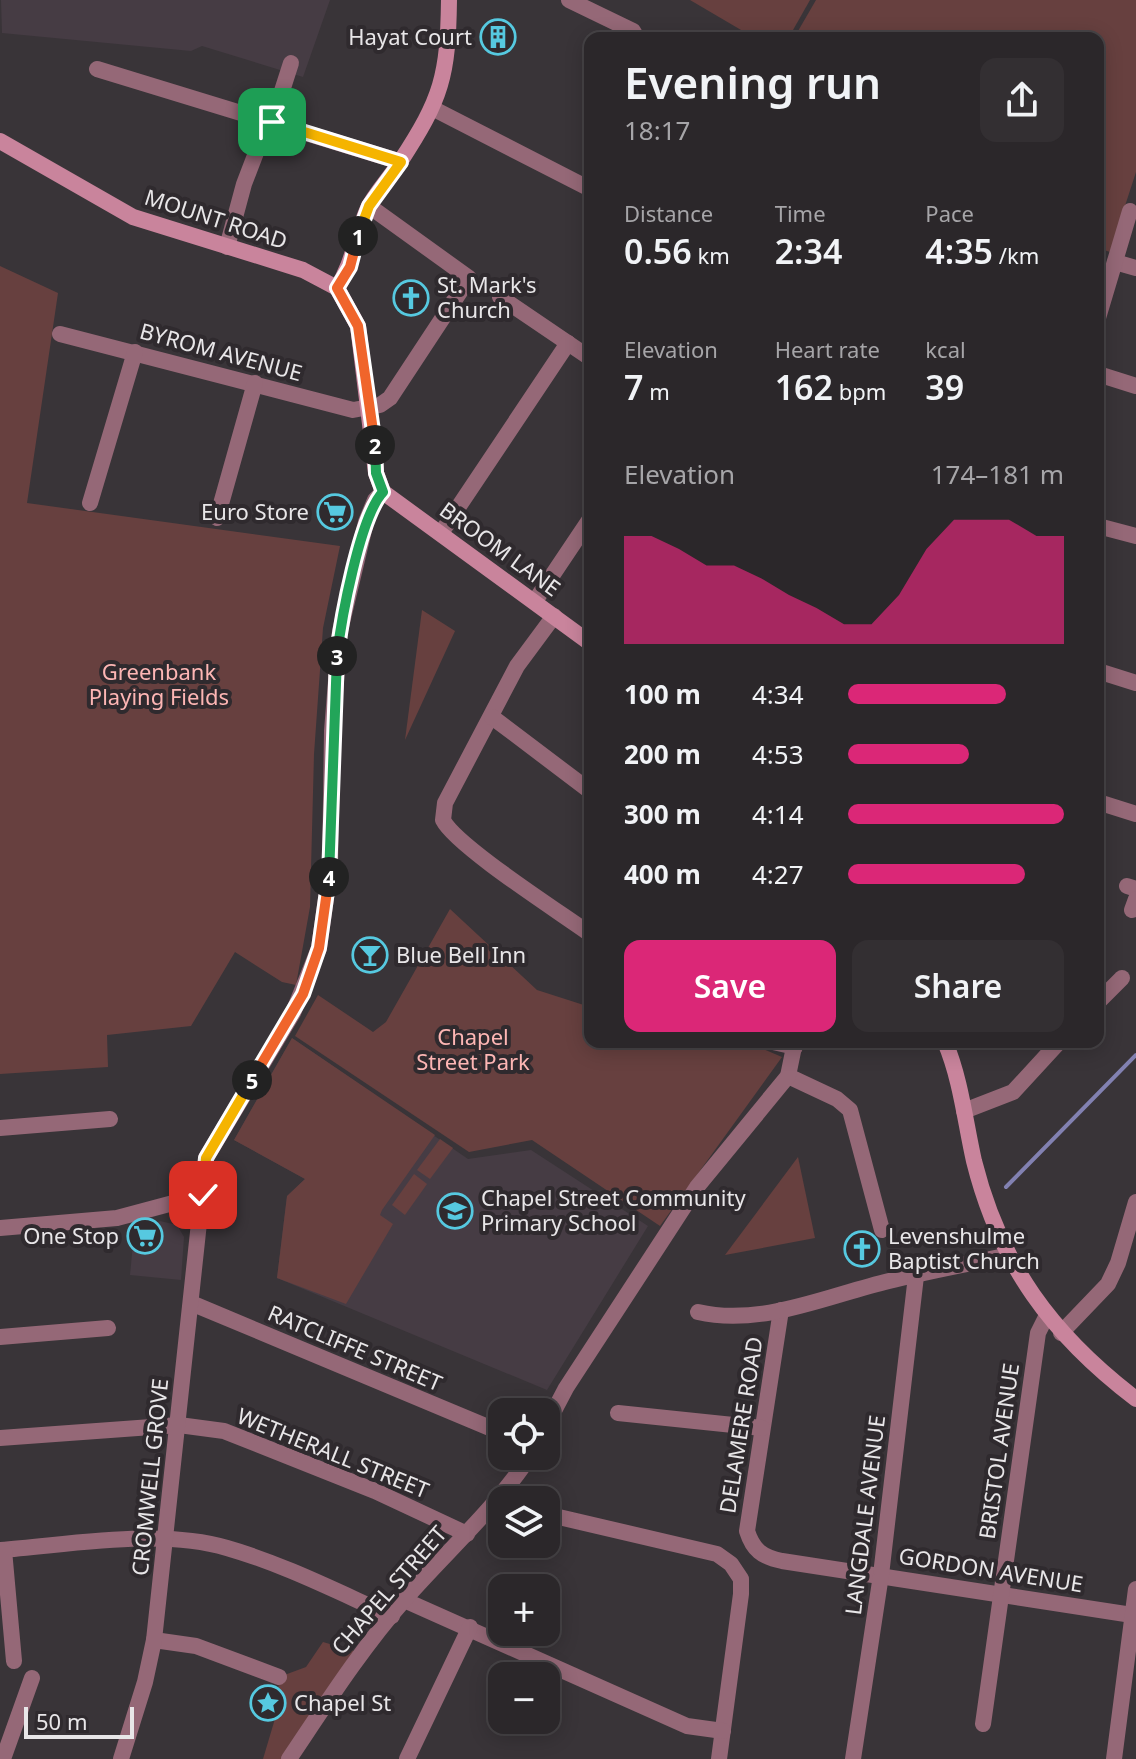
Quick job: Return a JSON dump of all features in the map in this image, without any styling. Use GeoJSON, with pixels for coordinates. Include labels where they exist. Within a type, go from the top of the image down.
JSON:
{"type":"FeatureCollection","features":[{"type":"Feature","properties":{"kind":"main road"},"geometry":{"type":"LineString","coordinates":[[383,492],[376,473],[358,326],[337,288],[350,267],[369,206],[401,162],[432,108],[447,66],[449,0]]}},
{"type":"Feature","properties":{"kind":"main road","name":"MOUNT ROAD"},"geometry":{"type":"LineString","coordinates":[[0,141],[133,217],[303,270],[337,288]]}},
{"type":"Feature","properties":{"kind":"main road","name":"BROOM LANE"},"geometry":{"type":"LineString","coordinates":[[383,492],[584,638]]}},
{"type":"Feature","properties":{"kind":"main road"},"geometry":{"type":"LineString","coordinates":[[947,1048],[983,1189],[1009,1255],[1046,1317],[1136,1399]]}},
{"type":"Feature","properties":{"kind":"street"},"geometry":{"type":"LineString","coordinates":[[569,0],[634,32]]}},
{"type":"Feature","properties":{"kind":"street"},"geometry":{"type":"LineString","coordinates":[[227,247],[244,184],[291,63]]}},
{"type":"Feature","properties":{"kind":"street"},"geometry":{"type":"LineString","coordinates":[[97,69],[268,127],[401,162]]}},
{"type":"Feature","properties":{"kind":"street"},"geometry":{"type":"LineString","coordinates":[[432,108],[584,186]]}},
{"type":"Feature","properties":{"kind":"street"},"geometry":{"type":"LineString","coordinates":[[369,206],[469,278],[390,398],[370,407]]}},
{"type":"Feature","properties":{"kind":"street"},"geometry":{"type":"LineString","coordinates":[[1104,298],[1130,211]]}},
{"type":"Feature","properties":{"kind":"street"},"geometry":{"type":"LineString","coordinates":[[1115,262],[1136,268]]}},
{"type":"Feature","properties":{"kind":"street"},"geometry":{"type":"LineString","coordinates":[[500,297],[584,354]]}},
{"type":"Feature","properties":{"kind":"street","name":"BYROM AVENUE"},"geometry":{"type":"LineString","coordinates":[[60,334],[353,410],[370,407]]}},
{"type":"Feature","properties":{"kind":"street"},"geometry":{"type":"LineString","coordinates":[[441,533],[568,343]]}},
{"type":"Feature","properties":{"kind":"street"},"geometry":{"type":"LineString","coordinates":[[90,503],[135,352]]}},
{"type":"Feature","properties":{"kind":"street"},"geometry":{"type":"LineString","coordinates":[[1104,376],[1136,386]]}},
{"type":"Feature","properties":{"kind":"street"},"geometry":{"type":"LineString","coordinates":[[217,518],[255,383]]}},
{"type":"Feature","properties":{"kind":"street","name":"CROMWELL GROVE"},"geometry":{"type":"LineString","coordinates":[[121,1759],[145,1682],[154,1640],[206,1158],[293,1013],[319,948],[330,870],[332,731],[340,631],[366,522],[375,500],[383,492]]}},
{"type":"Feature","properties":{"kind":"street"},"geometry":{"type":"LineString","coordinates":[[535,601],[584,528]]}},
{"type":"Feature","properties":{"kind":"street"},"geometry":{"type":"LineString","coordinates":[[1104,528],[1136,536]]}},
{"type":"Feature","properties":{"kind":"street"},"geometry":{"type":"LineString","coordinates":[[554,616],[517,666],[445,803],[443,820],[452,832],[584,930]]}},
{"type":"Feature","properties":{"kind":"street"},"geometry":{"type":"LineString","coordinates":[[1104,673],[1136,683]]}},
{"type":"Feature","properties":{"kind":"street"},"geometry":{"type":"LineString","coordinates":[[492,717],[584,786]]}},
{"type":"Feature","properties":{"kind":"street"},"geometry":{"type":"LineString","coordinates":[[1104,804],[1136,814]]}},
{"type":"Feature","properties":{"kind":"street"},"geometry":{"type":"LineString","coordinates":[[1104,996],[1122,978]]}},
{"type":"Feature","properties":{"kind":"street"},"geometry":{"type":"LineString","coordinates":[[560,1399],[628,1289],[697,1187],[788,1076],[794,1048]]}},
{"type":"Feature","properties":{"kind":"street"},"geometry":{"type":"LineString","coordinates":[[964,1111],[1013,1092],[1053,1048]]}},
{"type":"Feature","properties":{"kind":"street"},"geometry":{"type":"LineString","coordinates":[[788,1076],[837,1099],[850,1110],[882,1230]]}},
{"type":"Feature","properties":{"kind":"street"},"geometry":{"type":"LineString","coordinates":[[0,1128],[110,1119]]}},
{"type":"Feature","properties":{"kind":"street"},"geometry":{"type":"LineString","coordinates":[[0,1228],[117,1218],[203,1195]]}},
{"type":"Feature","properties":{"kind":"street"},"geometry":{"type":"LineString","coordinates":[[1061,1333],[1108,1284],[1118,1263],[1136,1202]]}},
{"type":"Feature","properties":{"kind":"street"},"geometry":{"type":"LineString","coordinates":[[698,1312],[720,1318],[781,1310],[1009,1255]]}},
{"type":"Feature","properties":{"kind":"street","name":"LANGDALE AVENUE"},"geometry":{"type":"LineString","coordinates":[[853,1759],[881,1575],[916,1276]]}},
{"type":"Feature","properties":{"kind":"street","name":"RATCLIFFE STREET"},"geometry":{"type":"LineString","coordinates":[[191,1303],[488,1427]]}},
{"type":"Feature","properties":{"kind":"street","name":"DELAMERE ROAD"},"geometry":{"type":"LineString","coordinates":[[752,1547],[747,1531],[781,1310]]}},
{"type":"Feature","properties":{"kind":"street","name":"BRISTOL AVENUE"},"geometry":{"type":"LineString","coordinates":[[983,1724],[1038,1333],[1046,1317]]}},
{"type":"Feature","properties":{"kind":"street"},"geometry":{"type":"LineString","coordinates":[[0,1337],[108,1328]]}},
{"type":"Feature","properties":{"kind":"street"},"geometry":{"type":"LineString","coordinates":[[618,1413],[762,1428]]}},
{"type":"Feature","properties":{"kind":"street","name":"WETHERALL STREET"},"geometry":{"type":"LineString","coordinates":[[0,1438],[179,1425],[224,1431],[375,1491],[467,1534]]}},
{"type":"Feature","properties":{"kind":"street","name":"CHAPEL STREET"},"geometry":{"type":"LineString","coordinates":[[289,1759],[361,1653],[404,1600],[488,1513]]}},
{"type":"Feature","properties":{"kind":"street"},"geometry":{"type":"LineString","coordinates":[[560,1517],[717,1554],[731,1564],[741,1579],[719,1759]]}},
{"type":"Feature","properties":{"kind":"street"},"geometry":{"type":"LineString","coordinates":[[14,1661],[2,1550],[166,1540],[225,1547],[392,1616]]}},
{"type":"Feature","properties":{"kind":"street","name":"GORDON AVENUE"},"geometry":{"type":"LineString","coordinates":[[752,1547],[768,1558],[782,1561],[1132,1615]]}},
{"type":"Feature","properties":{"kind":"street"},"geometry":{"type":"LineString","coordinates":[[1114,1759],[1136,1589]]}},
{"type":"Feature","properties":{"kind":"street"},"geometry":{"type":"LineString","coordinates":[[404,1600],[687,1726],[723,1731]]}},
{"type":"Feature","properties":{"kind":"street"},"geometry":{"type":"LineString","coordinates":[[407,1759],[470,1627]]}},
{"type":"Feature","properties":{"kind":"street"},"geometry":{"type":"LineString","coordinates":[[154,1640],[196,1646],[279,1677]]}},
{"type":"Feature","properties":{"kind":"street"},"geometry":{"type":"LineString","coordinates":[[3,1759],[6,1730],[32,1678]]}},
{"type":"Feature","properties":{"kind":"shaded area"},"geometry":{"type":"Polygon","coordinates":[[[1,0],[330,0],[303,77],[202,46],[191,51],[2,33],[1,0]]]}},
{"type":"Feature","properties":{"kind":"shaded area","name":"Chapel Street Community Primary School"},"geometry":{"type":"Polygon","coordinates":[[[292,1038],[468,1159],[531,1150],[648,1226],[547,1390],[277,1278],[287,1196],[305,1179],[234,1140],[292,1038]]]}},
{"type":"Feature","properties":{"kind":"shaded area"},"geometry":{"type":"Polygon","coordinates":[[[160,1221],[177,1225],[184,1237],[181,1280],[130,1275],[134,1233],[160,1221]]]}},
{"type":"Feature","properties":{"kind":"green space"},"geometry":{"type":"Polygon","coordinates":[[[690,0],[810,0],[793,30],[744,32],[690,0]]]}},
{"type":"Feature","properties":{"kind":"green space"},"geometry":{"type":"Polygon","coordinates":[[[816,0],[1136,0],[1136,172],[1110,252],[1104,250],[1104,32],[797,32],[816,0]]]}},
{"type":"Feature","properties":{"kind":"green space","name":"Greenbank Playing Fields"},"geometry":{"type":"Polygon","coordinates":[[[0,266],[58,293],[27,503],[340,546],[323,628],[314,754],[310,907],[296,985],[282,982],[235,952],[191,1026],[107,1035],[108,1067],[0,1074],[0,266]]]}},
{"type":"Feature","properties":{"kind":"green space"},"geometry":{"type":"Polygon","coordinates":[[[422,610],[455,631],[405,740],[422,610]]]}},
{"type":"Feature","properties":{"kind":"green space","name":"Chapel Street Park"},"geometry":{"type":"Polygon","coordinates":[[[450,909],[537,990],[584,1005],[584,1048],[761,1048],[782,1057],[660,1226],[532,1140],[469,1152],[295,1036],[318,995],[373,1032],[386,1022],[450,909]]]}},
{"type":"Feature","properties":{"kind":"green space"},"geometry":{"type":"Polygon","coordinates":[[[292,1038],[435,1135],[382,1210],[380,1215],[393,1224],[346,1304],[277,1278],[287,1196],[305,1179],[234,1140],[292,1038]]]}},
{"type":"Feature","properties":{"kind":"green space"},"geometry":{"type":"Polygon","coordinates":[[[440,1139],[453,1148],[430,1179],[417,1170],[440,1139]]]}},
{"type":"Feature","properties":{"kind":"green space"},"geometry":{"type":"Polygon","coordinates":[[[798,1157],[815,1238],[725,1255],[798,1157]]]}},
{"type":"Feature","properties":{"kind":"green space"},"geometry":{"type":"Polygon","coordinates":[[[414,1174],[427,1184],[405,1215],[392,1205],[414,1174]]]}},
{"type":"Feature","properties":{"kind":"green space"},"geometry":{"type":"Polygon","coordinates":[[[323,1642],[361,1653],[289,1759],[263,1759],[277,1712],[279,1677],[306,1667],[323,1642]]]}},
{"type":"Feature","properties":{"kind":"waterway"},"geometry":{"type":"LineString","coordinates":[[1006,1187],[1136,1055]]}},
{"type":"Feature","properties":{"kind":"place","name":"Hayat Court"},"geometry":{"type":"Point","coordinates":[498,37]}},
{"type":"Feature","properties":{"kind":"place","name":"St. Mark's Church"},"geometry":{"type":"Point","coordinates":[411,298]}},
{"type":"Feature","properties":{"kind":"place","name":"Euro Store"},"geometry":{"type":"Point","coordinates":[335,512]}},
{"type":"Feature","properties":{"kind":"place","name":"Blue Bell Inn"},"geometry":{"type":"Point","coordinates":[370,955]}},
{"type":"Feature","properties":{"kind":"place","name":"Chapel Street Community Primary School"},"geometry":{"type":"Point","coordinates":[455,1211]}},
{"type":"Feature","properties":{"kind":"place","name":"One Stop"},"geometry":{"type":"Point","coordinates":[145,1236]}},
{"type":"Feature","properties":{"kind":"place","name":"Levenshulme Baptist Church"},"geometry":{"type":"Point","coordinates":[862,1249]}},
{"type":"Feature","properties":{"kind":"place","name":"Chapel St"},"geometry":{"type":"Point","coordinates":[268,1703]}},
{"type":"Feature","properties":{"kind":"route"},"geometry":{"type":"LineString","coordinates":[[203,1195],[206,1158],[293,1013],[319,948],[330,870],[332,731],[340,631],[366,522],[375,500],[383,492],[376,473],[358,326],[337,288],[350,267],[369,206],[401,162],[272,122]]}}]}
